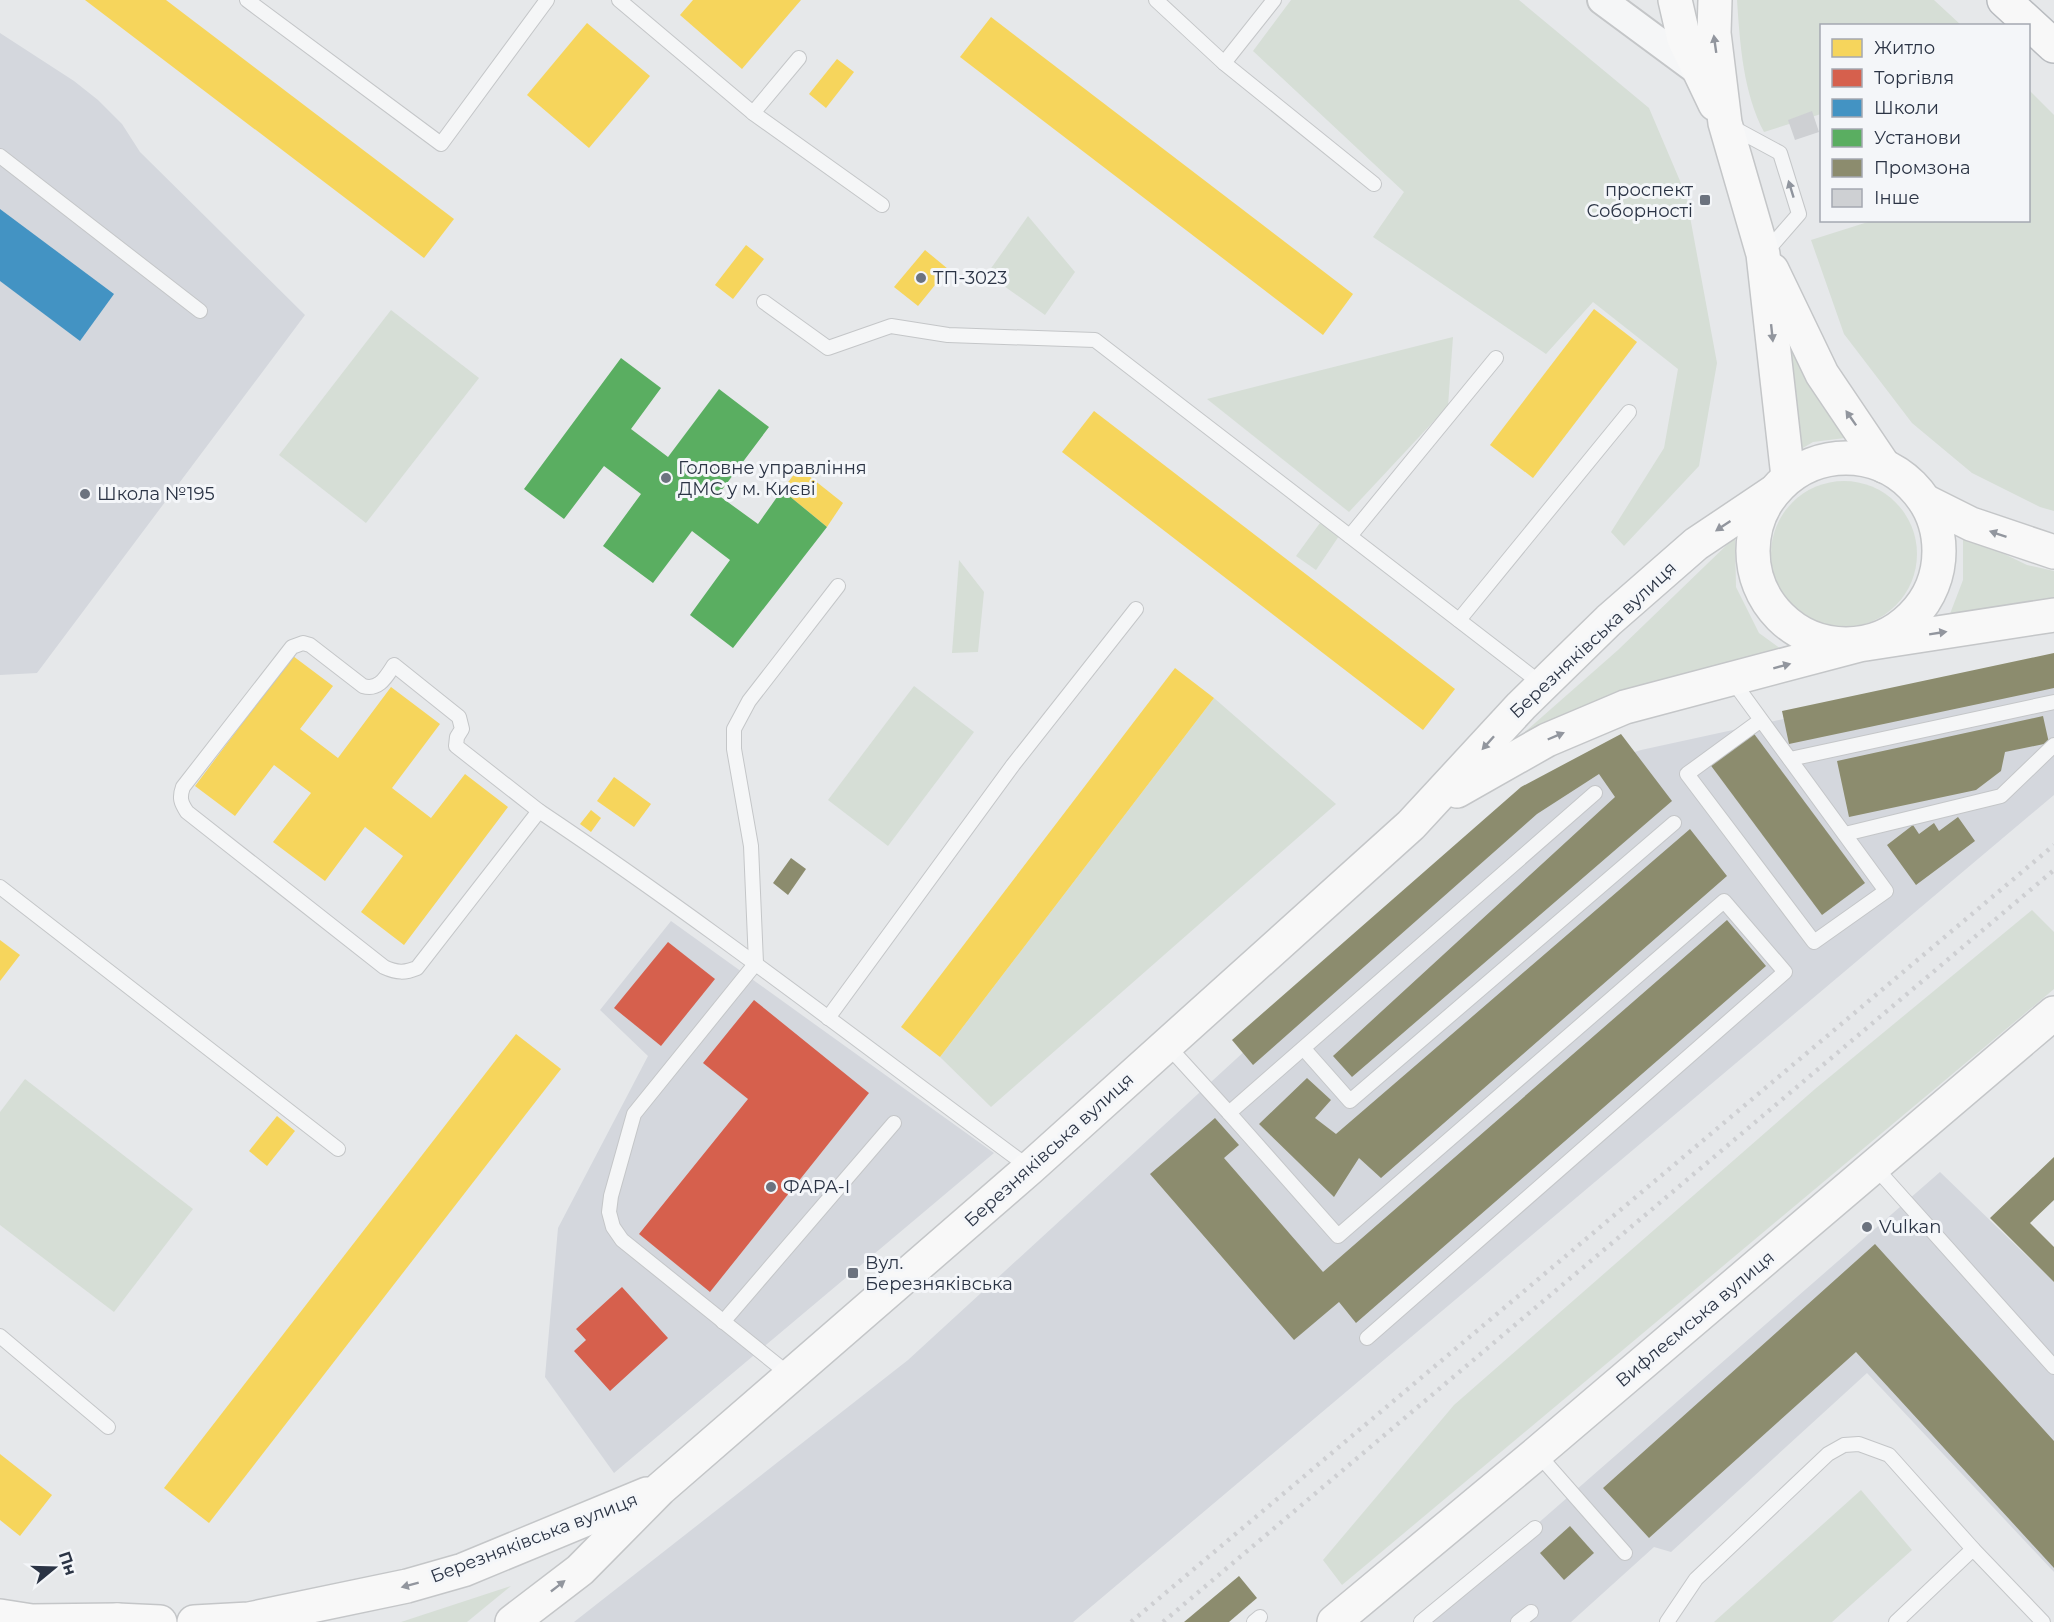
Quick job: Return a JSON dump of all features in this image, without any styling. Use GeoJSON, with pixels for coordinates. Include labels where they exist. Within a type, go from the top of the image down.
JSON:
{"type":"FeatureCollection","features":[{"type":"Feature","properties":{"kind":"main road"},"geometry":{"type":"LineString","coordinates":[[1675,0],[1684,39],[1725,123]]}},
{"type":"Feature","properties":{"kind":"main road"},"geometry":{"type":"LineString","coordinates":[[1715,0],[1714,33],[1725,123],[1763,254],[1822,374],[1884,466]]}},
{"type":"Feature","properties":{"kind":"main road"},"geometry":{"type":"LineString","coordinates":[[1994,0],[2025,24]]}},
{"type":"Feature","properties":{"kind":"main road"},"geometry":{"type":"LineString","coordinates":[[2004,0],[2029,24]]}},
{"type":"Feature","properties":{"kind":"main road"},"geometry":{"type":"LineString","coordinates":[[2030,25],[2041,36]]}},
{"type":"Feature","properties":{"kind":"main road"},"geometry":{"type":"LineString","coordinates":[[1763,254],[1780,485]]}},
{"type":"Feature","properties":{"kind":"main road"},"geometry":{"type":"LineString","coordinates":[[1859,645],[1889,635],[1914,616],[1931,591],[1940,561],[1937,530],[1925,501],[1907,480],[1884,466],[1860,458],[1834,458],[1810,464],[1780,485],[1756,522],[1752,554],[1758,586],[1775,614],[1800,634],[1828,644],[1859,645],[2054,615]]}},
{"type":"Feature","properties":{"kind":"main road","name":"Березняківська вулиця"},"geometry":{"type":"LineString","coordinates":[[512,1622],[580,1570],[660,1489],[1030,1168],[1432,806],[1543,685],[1609,620],[1696,544],[1780,485]]}},
{"type":"Feature","properties":{"kind":"main road"},"geometry":{"type":"LineString","coordinates":[[1925,501],[1971,524],[2054,552]]}},
{"type":"Feature","properties":{"kind":"main road","name":"Березняківська вулиця"},"geometry":{"type":"LineString","coordinates":[[1432,806],[1547,740],[1616,711],[1859,645]]}},
{"type":"Feature","properties":{"kind":"main road","name":"Вифлеємська вулиця"},"geometry":{"type":"LineString","coordinates":[[1334,1622],[1537,1453],[2054,1013]]}},
{"type":"Feature","properties":{"kind":"main road","name":"Березняківська вулиця"},"geometry":{"type":"LineString","coordinates":[[194,1622],[249,1619],[407,1586],[463,1570],[660,1489]]}},
{"type":"Feature","properties":{"kind":"main road"},"geometry":{"type":"LineString","coordinates":[[0,1616],[32,1621],[160,1622]]}},
{"type":"Feature","properties":{"kind":"street"},"geometry":{"type":"LineString","coordinates":[[1602,0],[1698,71]]}},
{"type":"Feature","properties":{"kind":"lane"},"geometry":{"type":"LineString","coordinates":[[247,0],[441,144],[547,0]]}},
{"type":"Feature","properties":{"kind":"lane"},"geometry":{"type":"LineString","coordinates":[[619,0],[753,113],[882,205]]}},
{"type":"Feature","properties":{"kind":"lane"},"geometry":{"type":"LineString","coordinates":[[1156,0],[1224,63],[1374,184]]}},
{"type":"Feature","properties":{"kind":"lane"},"geometry":{"type":"LineString","coordinates":[[1224,63],[1274,0]]}},
{"type":"Feature","properties":{"kind":"lane"},"geometry":{"type":"LineString","coordinates":[[753,113],[798,58]]}},
{"type":"Feature","properties":{"kind":"lane"},"geometry":{"type":"LineString","coordinates":[[1725,123],[1780,153],[1799,214],[1763,254]]}},
{"type":"Feature","properties":{"kind":"lane"},"geometry":{"type":"LineString","coordinates":[[0,156],[200,311]]}},
{"type":"Feature","properties":{"kind":"lane"},"geometry":{"type":"LineString","coordinates":[[764,302],[828,348],[891,326],[948,335],[1095,340],[1543,685]]}},
{"type":"Feature","properties":{"kind":"lane"},"geometry":{"type":"LineString","coordinates":[[1350,536],[1496,358]]}},
{"type":"Feature","properties":{"kind":"lane"},"geometry":{"type":"LineString","coordinates":[[1459,620],[1629,412]]}},
{"type":"Feature","properties":{"kind":"lane"},"geometry":{"type":"LineString","coordinates":[[791,1376],[622,1240],[613,1227],[609,1212],[611,1196],[634,1114],[756,963],[751,846],[734,750],[734,729],[749,701],[838,586]]}},
{"type":"Feature","properties":{"kind":"lane"},"geometry":{"type":"LineString","coordinates":[[828,1018],[1013,765],[1136,609]]}},
{"type":"Feature","properties":{"kind":"lane"},"geometry":{"type":"LineString","coordinates":[[539,811],[417,968],[395,972],[384,967],[187,812],[180,796],[183,787],[292,647],[303,643],[310,645],[363,686],[369,688],[380,684],[394,665],[459,717],[462,729],[457,737],[456,746],[539,811],[627,870],[756,963],[1030,1168]]}},
{"type":"Feature","properties":{"kind":"lane"},"geometry":{"type":"LineString","coordinates":[[1731,679],[1845,834],[1886,891],[1814,942],[1687,774],[1761,720]]}},
{"type":"Feature","properties":{"kind":"lane"},"geometry":{"type":"LineString","coordinates":[[1790,759],[2054,702]]}},
{"type":"Feature","properties":{"kind":"lane"},"geometry":{"type":"LineString","coordinates":[[1845,834],[2001,796],[2054,745]]}},
{"type":"Feature","properties":{"kind":"lane"},"geometry":{"type":"LineString","coordinates":[[1229,1113],[1595,793]]}},
{"type":"Feature","properties":{"kind":"lane"},"geometry":{"type":"LineString","coordinates":[[1304,1049],[1350,1101],[1674,823]]}},
{"type":"Feature","properties":{"kind":"lane"},"geometry":{"type":"LineString","coordinates":[[0,887],[338,1149]]}},
{"type":"Feature","properties":{"kind":"lane"},"geometry":{"type":"LineString","coordinates":[[1167,1045],[1338,1236],[1724,901],[1785,972],[1367,1338]]}},
{"type":"Feature","properties":{"kind":"lane"},"geometry":{"type":"LineString","coordinates":[[723,1322],[894,1123]]}},
{"type":"Feature","properties":{"kind":"lane"},"geometry":{"type":"LineString","coordinates":[[1874,1166],[2054,1367]]}},
{"type":"Feature","properties":{"kind":"lane"},"geometry":{"type":"LineString","coordinates":[[0,1336],[108,1427]]}},
{"type":"Feature","properties":{"kind":"lane"},"geometry":{"type":"LineString","coordinates":[[1667,1622],[1696,1579],[1828,1454],[1845,1445],[1859,1444],[1889,1455],[1973,1549],[2043,1622]]}},
{"type":"Feature","properties":{"kind":"lane"},"geometry":{"type":"LineString","coordinates":[[1537,1453],[1625,1553]]}},
{"type":"Feature","properties":{"kind":"lane"},"geometry":{"type":"LineString","coordinates":[[1421,1622],[1535,1528]]}},
{"type":"Feature","properties":{"kind":"lane"},"geometry":{"type":"LineString","coordinates":[[1896,1622],[1973,1549]]}},
{"type":"Feature","properties":{"kind":"lane"},"geometry":{"type":"LineString","coordinates":[[1518,1622],[1530,1612]]}},
{"type":"Feature","properties":{"kind":"shaded area"},"geometry":{"type":"Polygon","coordinates":[[[1291,0],[1519,0],[1649,108],[1686,195],[1717,363],[1699,466],[1624,546],[1611,532],[1664,448],[1678,369],[1593,302],[1546,354],[1373,237],[1404,192],[1253,51],[1291,0]]]}},
{"type":"Feature","properties":{"kind":"shaded area"},"geometry":{"type":"Polygon","coordinates":[[[1737,0],[1934,0],[1960,24],[1820,24],[1820,114],[1764,132],[1751,101],[1741,51],[1737,0]]]}},
{"type":"Feature","properties":{"kind":"shaded area","name":"Школа №195"},"geometry":{"type":"Polygon","coordinates":[[[0,33],[74,81],[98,100],[122,124],[140,152],[305,315],[37,673],[0,675],[0,33]]]}},
{"type":"Feature","properties":{"kind":"shaded area"},"geometry":{"type":"Polygon","coordinates":[[[2030,91],[2054,115],[2054,511],[2040,507],[1972,473],[1912,423],[1844,334],[1811,240],[1868,222],[2030,222],[2030,91]]]}},
{"type":"Feature","properties":{"kind":"shaded area"},"geometry":{"type":"Polygon","coordinates":[[[1028,216],[1075,272],[1045,315],[987,274],[1028,216]]]}},
{"type":"Feature","properties":{"kind":"shaded area"},"geometry":{"type":"Polygon","coordinates":[[[391,310],[479,378],[366,523],[279,455],[391,310]]]}},
{"type":"Feature","properties":{"kind":"shaded area"},"geometry":{"type":"Polygon","coordinates":[[[1453,337],[1448,406],[1349,512],[1207,399],[1453,337]]]}},
{"type":"Feature","properties":{"kind":"shaded area"},"geometry":{"type":"Polygon","coordinates":[[[1789,343],[1845,438],[1813,442],[1791,455],[1789,343]]]}},
{"type":"Feature","properties":{"kind":"shaded area"},"geometry":{"type":"Polygon","coordinates":[[[1844,481],[1872,486],[1896,502],[1912,526],[1917,554],[1912,582],[1896,606],[1872,622],[1844,627],[1816,622],[1792,606],[1776,582],[1771,554],[1776,526],[1792,502],[1816,486],[1844,481]]]}},
{"type":"Feature","properties":{"kind":"shaded area"},"geometry":{"type":"Polygon","coordinates":[[[1320,523],[1339,536],[1316,570],[1296,556],[1320,523]]]}},
{"type":"Feature","properties":{"kind":"shaded area"},"geometry":{"type":"Polygon","coordinates":[[[1963,534],[2027,565],[2054,571],[2054,599],[1948,619],[1963,580],[1963,534]]]}},
{"type":"Feature","properties":{"kind":"shaded area"},"geometry":{"type":"Polygon","coordinates":[[[1735,537],[1736,587],[1759,633],[1788,654],[1509,746],[1618,650],[1735,537]]]}},
{"type":"Feature","properties":{"kind":"shaded area"},"geometry":{"type":"Polygon","coordinates":[[[959,560],[984,592],[978,652],[952,653],[959,560]]]}},
{"type":"Feature","properties":{"kind":"shaded area"},"geometry":{"type":"Polygon","coordinates":[[[2054,660],[2054,795],[1073,1622],[574,1622],[908,1360],[1430,881],[1555,777],[1641,750],[2054,660]]]}},
{"type":"Feature","properties":{"kind":"shaded area"},"geometry":{"type":"Polygon","coordinates":[[[914,686],[974,732],[888,846],[828,800],[914,686]]]}},
{"type":"Feature","properties":{"kind":"shaded area"},"geometry":{"type":"Polygon","coordinates":[[[1214,698],[1336,804],[991,1107],[940,1057],[1214,698]]]}},
{"type":"Feature","properties":{"kind":"shaded area"},"geometry":{"type":"Polygon","coordinates":[[[2032,910],[2054,932],[2054,989],[1342,1585],[1323,1560],[1454,1405],[1815,1089],[2032,910]]]}},
{"type":"Feature","properties":{"kind":"shaded area"},"geometry":{"type":"Polygon","coordinates":[[[671,921],[994,1153],[614,1473],[545,1377],[558,1228],[648,1056],[600,1010],[671,921]]]}},
{"type":"Feature","properties":{"kind":"shaded area"},"geometry":{"type":"Polygon","coordinates":[[[25,1079],[193,1209],[114,1312],[0,1225],[0,1112],[25,1079]]]}},
{"type":"Feature","properties":{"kind":"shaded area"},"geometry":{"type":"Polygon","coordinates":[[[1940,1172],[2054,1282],[2054,1572],[1867,1373],[1671,1552],[1654,1547],[1571,1622],[1425,1622],[1940,1172]]]}},
{"type":"Feature","properties":{"kind":"shaded area"},"geometry":{"type":"Polygon","coordinates":[[[1861,1490],[1912,1550],[1832,1622],[1714,1622],[1861,1490]]]}},
{"type":"Feature","properties":{"kind":"shaded area"},"geometry":{"type":"Polygon","coordinates":[[[511,1586],[467,1622],[401,1622],[511,1586]]]}},
{"type":"Feature","properties":{"kind":"building: Житло"},"geometry":{"type":"Polygon","coordinates":[[[85,0],[166,0],[454,219],[424,258],[85,0]]]}},
{"type":"Feature","properties":{"kind":"building: Житло"},"geometry":{"type":"Polygon","coordinates":[[[693,0],[801,0],[742,69],[680,15],[693,0]]]}},
{"type":"Feature","properties":{"kind":"building: Житло"},"geometry":{"type":"Polygon","coordinates":[[[991,17],[1353,294],[1323,335],[960,57],[991,17]]]}},
{"type":"Feature","properties":{"kind":"building: Житло"},"geometry":{"type":"Polygon","coordinates":[[[587,23],[650,76],[589,148],[527,95],[587,23]]]}},
{"type":"Feature","properties":{"kind":"building: Житло"},"geometry":{"type":"Polygon","coordinates":[[[837,59],[854,72],[826,108],[809,94],[837,59]]]}},
{"type":"Feature","properties":{"kind":"building: Житло"},"geometry":{"type":"Polygon","coordinates":[[[746,245],[764,259],[733,299],[715,285],[746,245]]]}},
{"type":"Feature","properties":{"kind":"building: Житло","name":"ТП-3023"},"geometry":{"type":"Polygon","coordinates":[[[925,250],[948,269],[918,306],[894,287],[925,250]]]}},
{"type":"Feature","properties":{"kind":"building: Житло"},"geometry":{"type":"Polygon","coordinates":[[[1594,309],[1637,342],[1533,478],[1490,445],[1594,309]]]}},
{"type":"Feature","properties":{"kind":"building: Житло"},"geometry":{"type":"Polygon","coordinates":[[[1094,411],[1455,689],[1423,730],[1062,452],[1094,411]]]}},
{"type":"Feature","properties":{"kind":"building: Житло"},"geometry":{"type":"Polygon","coordinates":[[[799,468],[843,503],[827,527],[782,490],[799,468]]]}},
{"type":"Feature","properties":{"kind":"building: Житло"},"geometry":{"type":"Polygon","coordinates":[[[293,656],[333,686],[300,729],[338,758],[391,687],[440,724],[392,788],[431,818],[465,774],[508,807],[404,945],[361,912],[403,856],[365,827],[325,881],[273,842],[311,793],[274,765],[235,816],[195,786],[293,656]]]}},
{"type":"Feature","properties":{"kind":"building: Житло"},"geometry":{"type":"Polygon","coordinates":[[[1175,668],[1214,698],[940,1057],[901,1027],[1175,668]]]}},
{"type":"Feature","properties":{"kind":"building: Житло"},"geometry":{"type":"Polygon","coordinates":[[[614,777],[651,804],[634,827],[597,801],[614,777]]]}},
{"type":"Feature","properties":{"kind":"building: Житло"},"geometry":{"type":"Polygon","coordinates":[[[591,810],[601,818],[591,832],[580,824],[591,810]]]}},
{"type":"Feature","properties":{"kind":"building: Житло"},"geometry":{"type":"Polygon","coordinates":[[[0,940],[20,955],[0,981],[0,940]]]}},
{"type":"Feature","properties":{"kind":"building: Житло"},"geometry":{"type":"Polygon","coordinates":[[[516,1034],[561,1069],[209,1523],[164,1488],[516,1034]]]}},
{"type":"Feature","properties":{"kind":"building: Житло"},"geometry":{"type":"Polygon","coordinates":[[[277,1116],[295,1131],[267,1166],[249,1151],[277,1116]]]}},
{"type":"Feature","properties":{"kind":"building: Житло"},"geometry":{"type":"Polygon","coordinates":[[[0,1454],[52,1495],[20,1536],[0,1520],[0,1454]]]}},
{"type":"Feature","properties":{"kind":"building: Торгівля"},"geometry":{"type":"Polygon","coordinates":[[[668,942],[715,979],[661,1046],[614,1008],[668,942]]]}},
{"type":"Feature","properties":{"kind":"building: Торгівля"},"geometry":{"type":"Polygon","coordinates":[[[754,1000],[869,1093],[710,1292],[639,1234],[748,1099],[703,1063],[754,1000]]]}},
{"type":"Feature","properties":{"kind":"building: Торгівля"},"geometry":{"type":"Polygon","coordinates":[[[622,1287],[668,1338],[610,1391],[574,1351],[586,1340],[576,1329],[622,1287]]]}},
{"type":"Feature","properties":{"kind":"building: Школи"},"geometry":{"type":"Polygon","coordinates":[[[0,209],[114,294],[80,341],[0,281],[0,209]]]}},
{"type":"Feature","properties":{"kind":"building: Установи"},"geometry":{"type":"Polygon","coordinates":[[[621,358],[661,388],[631,429],[668,457],[719,389],[769,427],[718,495],[758,524],[782,490],[827,527],[733,648],[690,615],[730,560],[692,531],[653,583],[603,546],[641,494],[604,466],[564,519],[524,489],[621,358]]]}},
{"type":"Feature","properties":{"kind":"building: Промзона"},"geometry":{"type":"Polygon","coordinates":[[[2054,653],[2054,688],[1789,744],[1782,711],[2054,653]]]}},
{"type":"Feature","properties":{"kind":"building: Промзона"},"geometry":{"type":"Polygon","coordinates":[[[2043,716],[2049,743],[2005,752],[2001,771],[1976,790],[1849,817],[1837,761],[2043,716]]]}},
{"type":"Feature","properties":{"kind":"building: Промзона"},"geometry":{"type":"Polygon","coordinates":[[[1752,731],[1865,883],[1822,915],[1709,763],[1752,731]]]}},
{"type":"Feature","properties":{"kind":"building: Промзона"},"geometry":{"type":"Polygon","coordinates":[[[1621,734],[1672,801],[1352,1077],[1333,1056],[1615,797],[1599,774],[1537,814],[1253,1065],[1232,1040],[1521,787],[1621,734]]]}},
{"type":"Feature","properties":{"kind":"building: Промзона"},"geometry":{"type":"Polygon","coordinates":[[[1958,817],[1975,841],[1916,885],[1887,845],[1913,825],[1919,834],[1934,823],[1939,831],[1958,817]]]}},
{"type":"Feature","properties":{"kind":"building: Промзона"},"geometry":{"type":"Polygon","coordinates":[[[1690,829],[1727,876],[1381,1178],[1359,1158],[1334,1197],[1259,1124],[1307,1078],[1331,1100],[1315,1118],[1336,1134],[1690,829]]]}},
{"type":"Feature","properties":{"kind":"building: Промзона"},"geometry":{"type":"Polygon","coordinates":[[[791,858],[806,869],[788,895],[773,883],[791,858]]]}},
{"type":"Feature","properties":{"kind":"building: Промзона"},"geometry":{"type":"Polygon","coordinates":[[[1727,920],[1766,966],[1356,1323],[1339,1302],[1294,1340],[1150,1174],[1215,1118],[1239,1145],[1224,1158],[1323,1272],[1727,920]]]}},
{"type":"Feature","properties":{"kind":"building: Промзона"},"geometry":{"type":"Polygon","coordinates":[[[2054,1157],[2054,1200],[2030,1223],[2054,1247],[2054,1282],[1990,1218],[2054,1157]]]}},
{"type":"Feature","properties":{"kind":"building: Промзона"},"geometry":{"type":"Polygon","coordinates":[[[1875,1244],[2054,1441],[2054,1568],[1856,1352],[1649,1538],[1603,1488],[1875,1244]]]}},
{"type":"Feature","properties":{"kind":"building: Промзона"},"geometry":{"type":"Polygon","coordinates":[[[1570,1526],[1594,1553],[1564,1580],[1540,1553],[1570,1526]]]}},
{"type":"Feature","properties":{"kind":"building: Промзона"},"geometry":{"type":"Polygon","coordinates":[[[1239,1576],[1257,1598],[1229,1622],[1184,1622],[1239,1576]]]}},
{"type":"Feature","properties":{"kind":"building: Інше"},"geometry":{"type":"Polygon","coordinates":[[[1812,111],[1819,132],[1795,140],[1788,120],[1812,111]]]}},
{"type":"Feature","properties":{"kind":"railway"},"geometry":{"type":"LineString","coordinates":[[1131,1622],[2054,845]]}},
{"type":"Feature","properties":{"kind":"railway"},"geometry":{"type":"LineString","coordinates":[[1163,1622],[2054,870]]}},
{"type":"Feature","properties":{"kind":"place","name":"проспект Соборності"},"geometry":{"type":"Point","coordinates":[1705,200]}},
{"type":"Feature","properties":{"kind":"place","name":"ТП-3023"},"geometry":{"type":"Point","coordinates":[921,278]}},
{"type":"Feature","properties":{"kind":"place","name":"Головне управління ДМС у м. Києві"},"geometry":{"type":"Point","coordinates":[666,478]}},
{"type":"Feature","properties":{"kind":"place","name":"Школа №195"},"geometry":{"type":"Point","coordinates":[85,494]}},
{"type":"Feature","properties":{"kind":"place","name":"ФАРА-І"},"geometry":{"type":"Point","coordinates":[771,1187]}},
{"type":"Feature","properties":{"kind":"place","name":"Vulkan"},"geometry":{"type":"Point","coordinates":[1867,1227]}},
{"type":"Feature","properties":{"kind":"place","name":"Вул. Березняківська"},"geometry":{"type":"Point","coordinates":[853,1273]}}]}
